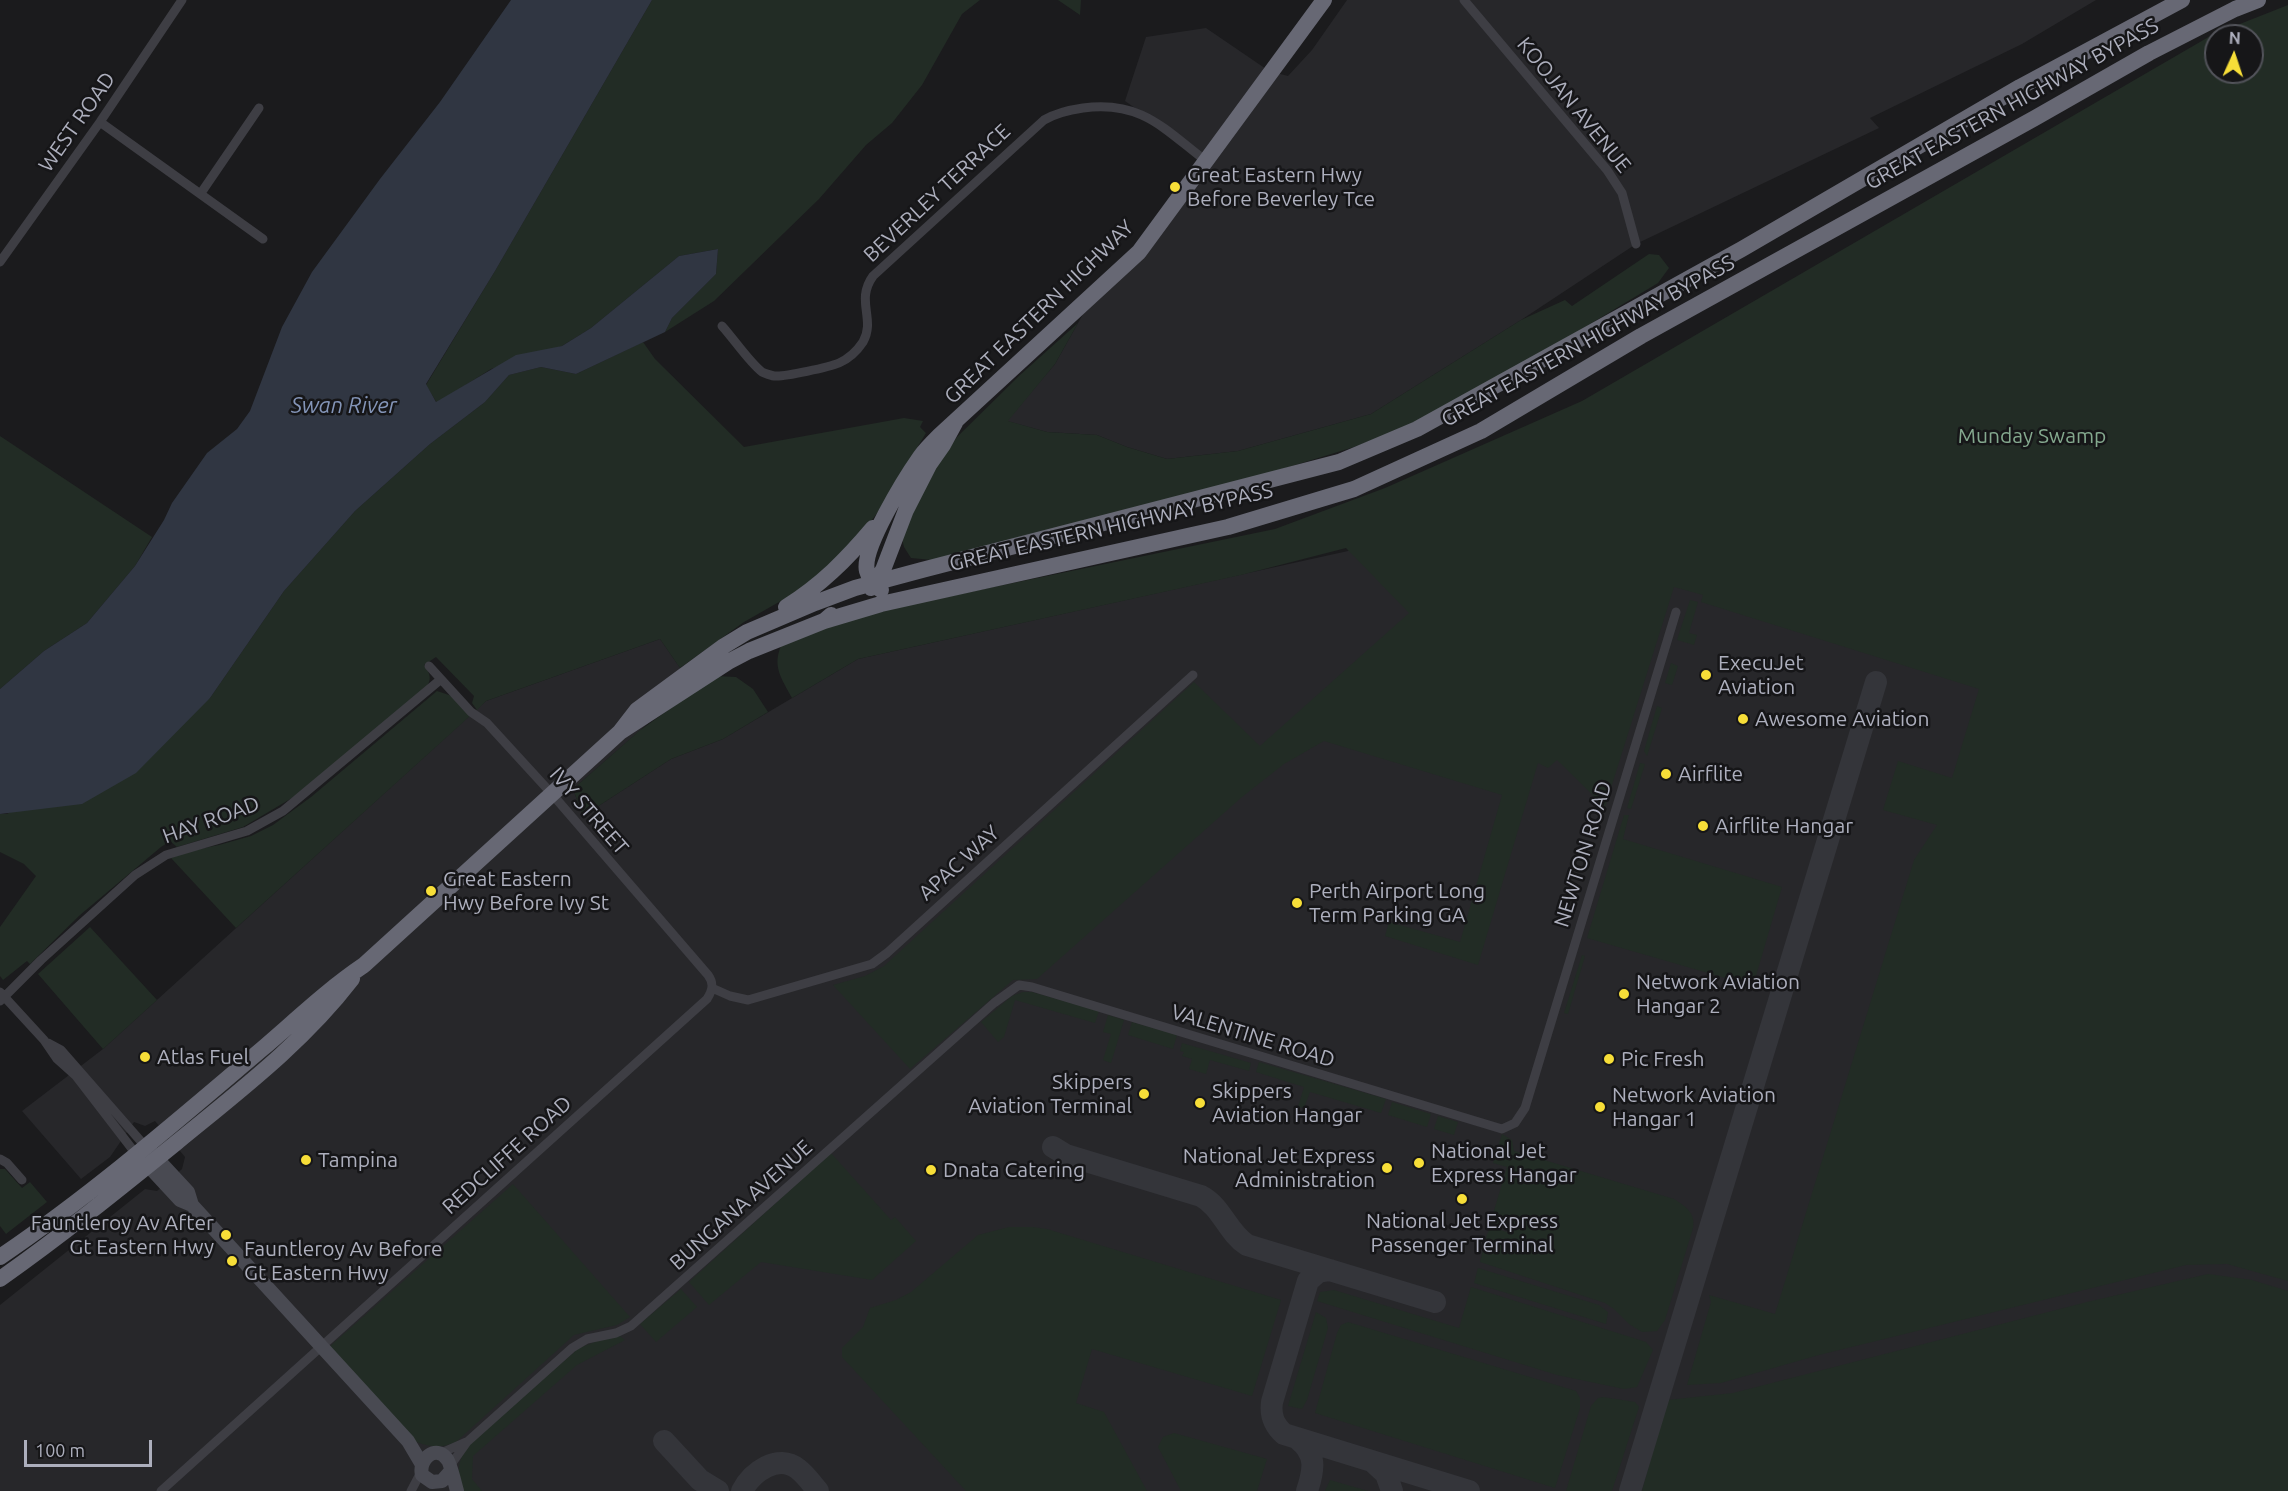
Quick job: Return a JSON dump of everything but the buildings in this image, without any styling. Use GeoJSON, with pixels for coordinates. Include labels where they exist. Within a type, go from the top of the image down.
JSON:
{"type":"FeatureCollection","features":[{"type":"Feature","properties":{"kind":"highway","name":"GREAT EASTERN HIGHWAY"},"geometry":{"type":"LineString","coordinates":[[874,583],[867,573],[869,550],[888,510],[921,455],[1139,252],[1324,0]]}},
{"type":"Feature","properties":{"kind":"highway","name":"GREAT EASTERN HIGHWAY BYPASS"},"geometry":{"type":"LineString","coordinates":[[874,583],[1339,462],[1417,429],[1742,249],[2020,87],[2182,0]]}},
{"type":"Feature","properties":{"kind":"highway","name":"GREAT EASTERN HIGHWAY BYPASS"},"geometry":{"type":"LineString","coordinates":[[824,621],[881,604],[1228,527],[1354,489],[1480,431],[1641,336],[2035,118],[2149,52],[2258,0]]}},
{"type":"Feature","properties":{"kind":"highway","name":"GREAT EASTERN HIGHWAY"},"geometry":{"type":"LineString","coordinates":[[0,1257],[42,1229],[141,1150],[328,989],[364,964],[620,732],[728,662],[749,651],[824,621],[839,609],[862,598],[883,570],[928,465],[943,445],[955,423]]}},
{"type":"Feature","properties":{"kind":"highway"},"geometry":{"type":"LineString","coordinates":[[747,633],[814,589],[855,550],[888,510]]}},
{"type":"Feature","properties":{"kind":"highway"},"geometry":{"type":"LineString","coordinates":[[894,542],[896,556],[903,565],[922,570]]}},
{"type":"Feature","properties":{"kind":"highway","name":"GREAT EASTERN HIGHWAY"},"geometry":{"type":"LineString","coordinates":[[620,732],[637,710],[724,646],[747,633],[814,603],[874,583]]}},
{"type":"Feature","properties":{"kind":"highway"},"geometry":{"type":"LineString","coordinates":[[874,583],[885,594],[894,595],[937,586],[945,590]]}},
{"type":"Feature","properties":{"kind":"highway","name":"GREAT EASTERN HIGHWAY"},"geometry":{"type":"LineString","coordinates":[[0,1279],[60,1237],[269,1068],[333,1004],[364,964]]}},
{"type":"Feature","properties":{"kind":"main road"},"geometry":{"type":"LineString","coordinates":[[141,1150],[188,1192],[192,1205],[408,1441],[424,1478],[451,1491]]}},
{"type":"Feature","properties":{"kind":"main road"},"geometry":{"type":"LineString","coordinates":[[408,1441],[447,1458],[457,1491]]}},
{"type":"Feature","properties":{"kind":"main road"},"geometry":{"type":"LineString","coordinates":[[421,1468],[426,1457],[436,1453]]}},
{"type":"Feature","properties":{"kind":"main road"},"geometry":{"type":"LineString","coordinates":[[435,1483],[446,1479],[450,1469]]}},
{"type":"Feature","properties":{"kind":"street","name":"WEST ROAD"},"geometry":{"type":"LineString","coordinates":[[0,262],[100,122],[182,0]]}},
{"type":"Feature","properties":{"kind":"street","name":"KOOJAN AVENUE"},"geometry":{"type":"LineString","coordinates":[[1464,0],[1607,170],[1622,193],[1636,244]]}},
{"type":"Feature","properties":{"kind":"street","name":"BEVERLEY TERRACE"},"geometry":{"type":"LineString","coordinates":[[722,326],[762,372],[775,376],[837,364],[850,357],[863,341],[867,330],[864,299],[866,285],[873,276],[1044,120],[1054,114],[1099,106],[1132,110],[1150,119],[1206,161]]}},
{"type":"Feature","properties":{"kind":"street"},"geometry":{"type":"LineString","coordinates":[[201,193],[259,108]]}},
{"type":"Feature","properties":{"kind":"street"},"geometry":{"type":"LineString","coordinates":[[100,122],[263,239]]}},
{"type":"Feature","properties":{"kind":"street","name":"NEWTON ROAD"},"geometry":{"type":"LineString","coordinates":[[1526,1108],[1676,612]]}},
{"type":"Feature","properties":{"kind":"street","name":"IVY STREET"},"geometry":{"type":"LineString","coordinates":[[429,666],[471,712],[487,723],[552,794],[708,975],[712,980],[712,988]]}},
{"type":"Feature","properties":{"kind":"street","name":"APAC WAY"},"geometry":{"type":"LineString","coordinates":[[712,988],[730,996],[748,1000],[872,964],[1193,675]]}},
{"type":"Feature","properties":{"kind":"street","name":"HAY ROAD"},"geometry":{"type":"LineString","coordinates":[[2,997],[135,875],[166,855],[238,834],[262,824],[283,811],[440,680]]}},
{"type":"Feature","properties":{"kind":"street","name":"BUNGANA AVENUE"},"geometry":{"type":"LineString","coordinates":[[450,1469],[467,1442],[572,1348],[587,1339],[616,1333],[631,1326],[1002,995],[1019,985],[1032,987]]}},
{"type":"Feature","properties":{"kind":"street","name":"VALENTINE ROAD"},"geometry":{"type":"LineString","coordinates":[[1032,987],[1502,1129],[1515,1122],[1526,1108]]}},
{"type":"Feature","properties":{"kind":"street","name":"REDCLIFFE ROAD"},"geometry":{"type":"LineString","coordinates":[[161,1491],[707,999],[712,988]]}},
{"type":"Feature","properties":{"kind":"street"},"geometry":{"type":"LineString","coordinates":[[2,997],[44,1040],[61,1050],[141,1150]]}},
{"type":"Feature","properties":{"kind":"street"},"geometry":{"type":"LineString","coordinates":[[0,1160],[8,1163],[22,1180]]}},
{"type":"Feature","properties":{"kind":"street","name":"BUNGANA AVENUE"},"geometry":{"type":"LineString","coordinates":[[436,1453],[467,1442]]}},
{"type":"Feature","properties":{"kind":"street"},"geometry":{"type":"LineString","coordinates":[[414,1491],[421,1468]]}},
{"type":"Feature","properties":{"kind":"street"},"geometry":{"type":"LineString","coordinates":[[414,1491],[435,1483]]}},
{"type":"Feature","properties":{"kind":"shaded area"},"geometry":{"type":"Polygon","coordinates":[[[1347,0],[2096,0],[2022,44],[1870,118],[1879,128],[1636,244],[1521,320],[1371,414],[1238,451],[1167,459],[1097,435],[1047,432],[1007,421],[1055,364],[1096,291],[1208,159],[1125,101],[1146,37],[1206,28],[1269,71],[1288,76],[1312,50],[1347,0]]]}},
{"type":"Feature","properties":{"kind":"shaded area"},"geometry":{"type":"Polygon","coordinates":[[[1429,499],[2288,613],[2288,1491],[0,1491],[0,1305],[145,1189],[157,1191],[182,1169],[185,1157],[155,1121],[145,1126],[134,1122],[110,1157],[81,1179],[22,1111],[103,1049],[486,701],[660,639],[692,685],[573,789],[583,816],[671,759],[723,739],[858,659],[1348,551],[1429,499]]]}},
{"type":"Feature","properties":{"kind":"green space"},"geometry":{"type":"Polygon","coordinates":[[[652,0],[980,0],[962,14],[922,85],[892,123],[866,145],[819,199],[714,301],[665,332],[672,318],[716,274],[718,249],[679,256],[591,328],[562,346],[491,369],[437,403],[426,385],[652,0]]]}},
{"type":"Feature","properties":{"kind":"green space"},"geometry":{"type":"Polygon","coordinates":[[[1058,0],[1081,0],[1080,15],[1058,0]]]}},
{"type":"Feature","properties":{"kind":"green space","name":"Munday Swamp"},"geometry":{"type":"Polygon","coordinates":[[[2288,5],[2288,1281],[2227,1264],[2186,1265],[1819,1355],[1721,1383],[1687,1385],[1711,1302],[1709,1295],[1775,1314],[1914,860],[1937,825],[1883,810],[1898,761],[1952,778],[1979,689],[1701,602],[1703,595],[1674,587],[1605,807],[1557,760],[1548,768],[1538,763],[1478,965],[1385,936],[1389,922],[1460,942],[1502,795],[1324,741],[1284,764],[1242,797],[1037,979],[1013,980],[910,1069],[833,985],[865,976],[884,966],[1194,682],[1260,746],[1409,613],[1346,548],[1241,575],[858,659],[792,698],[778,667],[778,653],[781,646],[853,616],[1275,529],[1385,488],[1582,401],[2204,40],[2204,84],[2264,84],[2264,24],[2240,24],[2288,5]]]}},
{"type":"Feature","properties":{"kind":"green space"},"geometry":{"type":"Polygon","coordinates":[[[1649,254],[1659,255],[1669,268],[1658,283],[1479,391],[1405,428],[1354,447],[1217,489],[932,560],[911,558],[904,547],[901,535],[929,477],[957,437],[1020,375],[1078,323],[1055,364],[1008,421],[1047,432],[1097,435],[1167,459],[1238,451],[1371,414],[1521,320],[1565,300],[1572,306],[1649,254]]]}},
{"type":"Feature","properties":{"kind":"green space"},"geometry":{"type":"Polygon","coordinates":[[[643,342],[655,359],[744,447],[904,418],[923,421],[920,427],[926,433],[878,512],[849,550],[814,582],[744,622],[680,668],[660,639],[486,701],[477,710],[472,703],[474,696],[436,657],[424,665],[430,677],[425,690],[297,795],[243,827],[177,847],[170,841],[80,915],[30,964],[27,961],[3,980],[0,976],[0,927],[36,876],[24,864],[0,852],[0,814],[7,814],[210,698],[284,591],[355,511],[430,444],[485,402],[509,375],[541,367],[576,374],[643,342]]]}},
{"type":"Feature","properties":{"kind":"green space"},"geometry":{"type":"Polygon","coordinates":[[[0,436],[152,537],[135,566],[87,623],[44,651],[0,689],[0,436]]]}},
{"type":"Feature","properties":{"kind":"green space"},"geometry":{"type":"Polygon","coordinates":[[[1690,600],[1698,602],[1689,633],[1697,635],[1694,645],[1677,640],[1690,600]]]}},
{"type":"Feature","properties":{"kind":"green space"},"geometry":{"type":"Polygon","coordinates":[[[1671,663],[1678,666],[1672,685],[1665,683],[1671,663]]]}},
{"type":"Feature","properties":{"kind":"green space"},"geometry":{"type":"Polygon","coordinates":[[[716,676],[736,677],[753,689],[768,712],[723,739],[671,759],[583,816],[573,789],[639,731],[716,676]]]}},
{"type":"Feature","properties":{"kind":"green space"},"geometry":{"type":"Polygon","coordinates":[[[437,691],[452,696],[470,716],[236,928],[171,858],[185,852],[251,836],[273,825],[311,797],[437,691]]]}},
{"type":"Feature","properties":{"kind":"green space"},"geometry":{"type":"Polygon","coordinates":[[[1657,706],[1662,708],[1647,756],[1644,751],[1657,706]]]}},
{"type":"Feature","properties":{"kind":"green space"},"geometry":{"type":"Polygon","coordinates":[[[1640,763],[1645,764],[1631,809],[1627,808],[1640,763]]]}},
{"type":"Feature","properties":{"kind":"green space"},"geometry":{"type":"Polygon","coordinates":[[[1624,815],[1629,815],[1623,839],[1782,887],[1753,986],[1587,938],[1624,815]]]}},
{"type":"Feature","properties":{"kind":"green space"},"geometry":{"type":"Polygon","coordinates":[[[90,927],[157,1000],[103,1049],[38,974],[90,927]]]}},
{"type":"Feature","properties":{"kind":"green space"},"geometry":{"type":"Polygon","coordinates":[[[1582,955],[1585,956],[1568,1014],[1564,1013],[1582,955]]]}},
{"type":"Feature","properties":{"kind":"green space"},"geometry":{"type":"Polygon","coordinates":[[[1032,992],[1099,1011],[1095,1023],[1015,1000],[1004,1037],[998,1042],[981,1022],[1012,996],[1032,992]]]}},
{"type":"Feature","properties":{"kind":"green space"},"geometry":{"type":"Polygon","coordinates":[[[1108,1015],[1124,1020],[1111,1063],[1103,1060],[1111,1034],[1103,1032],[1108,1015]]]}},
{"type":"Feature","properties":{"kind":"green space"},"geometry":{"type":"Polygon","coordinates":[[[1132,1022],[1177,1035],[1173,1049],[1128,1035],[1132,1022]]]}},
{"type":"Feature","properties":{"kind":"green space"},"geometry":{"type":"Polygon","coordinates":[[[1182,1043],[1251,1063],[1249,1071],[1210,1060],[1206,1074],[1189,1069],[1192,1059],[1182,1056],[1184,1052],[1180,1051],[1182,1043]]]}},
{"type":"Feature","properties":{"kind":"green space"},"geometry":{"type":"Polygon","coordinates":[[[1259,1062],[1386,1099],[1381,1113],[1310,1092],[1304,1108],[1298,1107],[1304,1087],[1256,1072],[1259,1062]]]}},
{"type":"Feature","properties":{"kind":"green space"},"geometry":{"type":"Polygon","coordinates":[[[1392,1102],[1431,1114],[1427,1127],[1388,1115],[1392,1102]]]}},
{"type":"Feature","properties":{"kind":"green space"},"geometry":{"type":"Polygon","coordinates":[[[1438,1116],[1458,1122],[1454,1135],[1434,1129],[1438,1116]]]}},
{"type":"Feature","properties":{"kind":"green space"},"geometry":{"type":"Polygon","coordinates":[[[1502,1134],[1512,1140],[1514,1151],[1674,1199],[1689,1211],[1693,1218],[1693,1228],[1665,1320],[1657,1331],[1642,1332],[1605,1303],[1480,1262],[1491,1227],[1510,1233],[1511,1231],[1490,1224],[1507,1167],[1493,1163],[1502,1134]]]}},
{"type":"Feature","properties":{"kind":"green space"},"geometry":{"type":"Polygon","coordinates":[[[831,1153],[891,1220],[895,1217],[916,1241],[872,1280],[761,1262],[709,1305],[689,1282],[831,1153]]]}},
{"type":"Feature","properties":{"kind":"green space"},"geometry":{"type":"Polygon","coordinates":[[[0,1169],[5,1169],[22,1188],[30,1182],[47,1202],[6,1234],[0,1226],[0,1169]]]}},
{"type":"Feature","properties":{"kind":"green space"},"geometry":{"type":"Polygon","coordinates":[[[513,1184],[630,1317],[617,1325],[574,1335],[456,1442],[445,1446],[425,1445],[414,1441],[328,1348],[513,1184]]]}},
{"type":"Feature","properties":{"kind":"green space"},"geometry":{"type":"Polygon","coordinates":[[[1009,1227],[1047,1229],[1281,1300],[1252,1396],[1092,1349],[1076,1403],[1104,1412],[1147,1491],[966,1491],[842,1357],[842,1348],[863,1327],[870,1308],[896,1300],[911,1292],[978,1235],[1009,1227]]]}},
{"type":"Feature","properties":{"kind":"green space"},"geometry":{"type":"Polygon","coordinates":[[[1478,1268],[1599,1305],[1608,1312],[1606,1324],[1474,1283],[1478,1268]]]}},
{"type":"Feature","properties":{"kind":"green space"},"geometry":{"type":"Polygon","coordinates":[[[2208,1274],[2252,1280],[2288,1291],[2288,1491],[1642,1491],[1667,1400],[1733,1393],[2087,1302],[2208,1274]]]}},
{"type":"Feature","properties":{"kind":"green space"},"geometry":{"type":"Polygon","coordinates":[[[1471,1287],[1646,1342],[1653,1350],[1637,1387],[1624,1389],[1557,1375],[1317,1301],[1320,1292],[1334,1290],[1459,1328],[1471,1287]]]}},
{"type":"Feature","properties":{"kind":"green space"},"geometry":{"type":"Polygon","coordinates":[[[681,1289],[697,1307],[656,1342],[640,1324],[681,1289]]]}},
{"type":"Feature","properties":{"kind":"green space"},"geometry":{"type":"Polygon","coordinates":[[[1316,1312],[1326,1318],[1328,1328],[1307,1400],[1302,1409],[1288,1406],[1316,1312]]]}},
{"type":"Feature","properties":{"kind":"green space"},"geometry":{"type":"Polygon","coordinates":[[[1348,1322],[1576,1391],[1580,1398],[1580,1408],[1555,1488],[1315,1413],[1337,1333],[1341,1325],[1348,1322]]]}},
{"type":"Feature","properties":{"kind":"green space"},"geometry":{"type":"Polygon","coordinates":[[[620,1336],[625,1340],[577,1365],[473,1456],[472,1479],[482,1491],[464,1491],[459,1479],[459,1468],[468,1445],[579,1348],[620,1336]]]}},
{"type":"Feature","properties":{"kind":"green space"},"geometry":{"type":"Polygon","coordinates":[[[1598,1398],[1635,1402],[1639,1407],[1612,1491],[1566,1491],[1591,1406],[1598,1398]]]}},
{"type":"Feature","properties":{"kind":"green space"},"geometry":{"type":"Polygon","coordinates":[[[1174,1433],[1267,1459],[1257,1491],[1181,1491],[1158,1447],[1163,1437],[1174,1433]]]}},
{"type":"Feature","properties":{"kind":"green space"},"geometry":{"type":"Polygon","coordinates":[[[1330,1480],[1368,1491],[1325,1491],[1330,1480]]]}},
{"type":"Feature","properties":{"kind":"water","name":"Swan River"},"geometry":{"type":"Polygon","coordinates":[[[511,0],[652,0],[495,271],[426,384],[436,402],[516,355],[562,346],[591,328],[679,256],[718,249],[716,274],[672,318],[665,332],[576,374],[541,367],[509,375],[485,402],[430,444],[355,511],[284,591],[210,698],[136,773],[82,804],[0,814],[0,689],[44,651],[87,623],[135,566],[172,503],[207,453],[237,429],[250,411],[282,327],[312,272],[440,102],[511,0]]]}},
{"type":"Feature","properties":{"kind":"taxiway"},"geometry":{"type":"LineString","coordinates":[[1630,1491],[1876,682]]}},
{"type":"Feature","properties":{"kind":"taxiway"},"geometry":{"type":"LineString","coordinates":[[1053,1147],[1066,1155],[1201,1196],[1214,1206],[1234,1233],[1247,1245],[1435,1302]]}},
{"type":"Feature","properties":{"kind":"taxiway"},"geometry":{"type":"LineString","coordinates":[[1330,1270],[1318,1272],[1308,1281],[1272,1402],[1272,1416],[1275,1424],[1284,1434],[1469,1491]]}},
{"type":"Feature","properties":{"kind":"taxiway"},"geometry":{"type":"LineString","coordinates":[[1298,1439],[1311,1457],[1312,1469],[1307,1491]]}},
{"type":"Feature","properties":{"kind":"taxiway"},"geometry":{"type":"LineString","coordinates":[[664,1441],[700,1480],[718,1491]]}},
{"type":"Feature","properties":{"kind":"taxiway"},"geometry":{"type":"LineString","coordinates":[[1373,1462],[1386,1474],[1392,1491]]}},
{"type":"Feature","properties":{"kind":"taxiway"},"geometry":{"type":"LineString","coordinates":[[742,1491],[759,1471],[782,1463],[798,1469],[818,1491]]}},
{"type":"Feature","properties":{"kind":"place","name":"Great Eastern Hwy Before Beverley Tce"},"geometry":{"type":"Point","coordinates":[1175,187]}},
{"type":"Feature","properties":{"kind":"place","name":"ExecuJet Aviation"},"geometry":{"type":"Point","coordinates":[1706,675]}},
{"type":"Feature","properties":{"kind":"place","name":"Awesome Aviation"},"geometry":{"type":"Point","coordinates":[1743,719]}},
{"type":"Feature","properties":{"kind":"place","name":"Airflite"},"geometry":{"type":"Point","coordinates":[1666,774]}},
{"type":"Feature","properties":{"kind":"place","name":"Airflite Hangar"},"geometry":{"type":"Point","coordinates":[1703,826]}},
{"type":"Feature","properties":{"kind":"place","name":"Great Eastern Hwy Before Ivy St"},"geometry":{"type":"Point","coordinates":[431,891]}},
{"type":"Feature","properties":{"kind":"place","name":"Perth Airport Long Term Parking GA"},"geometry":{"type":"Point","coordinates":[1297,903]}},
{"type":"Feature","properties":{"kind":"place","name":"Network Aviation Hangar 2"},"geometry":{"type":"Point","coordinates":[1624,994]}},
{"type":"Feature","properties":{"kind":"place","name":"Atlas Fuel"},"geometry":{"type":"Point","coordinates":[145,1057]}},
{"type":"Feature","properties":{"kind":"place","name":"Pic Fresh"},"geometry":{"type":"Point","coordinates":[1609,1059]}},
{"type":"Feature","properties":{"kind":"place","name":"Skippers Aviation Terminal"},"geometry":{"type":"Point","coordinates":[1144,1094]}},
{"type":"Feature","properties":{"kind":"place","name":"Skippers Aviation Hangar"},"geometry":{"type":"Point","coordinates":[1200,1103]}},
{"type":"Feature","properties":{"kind":"place","name":"Network Aviation Hangar 1"},"geometry":{"type":"Point","coordinates":[1600,1107]}},
{"type":"Feature","properties":{"kind":"place","name":"Tampina"},"geometry":{"type":"Point","coordinates":[306,1160]}},
{"type":"Feature","properties":{"kind":"place","name":"National Jet Express Hangar"},"geometry":{"type":"Point","coordinates":[1419,1163]}},
{"type":"Feature","properties":{"kind":"place","name":"National Jet Express Administration"},"geometry":{"type":"Point","coordinates":[1387,1168]}},
{"type":"Feature","properties":{"kind":"place","name":"Dnata Catering"},"geometry":{"type":"Point","coordinates":[931,1170]}},
{"type":"Feature","properties":{"kind":"place","name":"National Jet Express Passenger Terminal"},"geometry":{"type":"Point","coordinates":[1462,1199]}},
{"type":"Feature","properties":{"kind":"place","name":"Fauntleroy Av After Gt Eastern Hwy"},"geometry":{"type":"Point","coordinates":[226,1235]}},
{"type":"Feature","properties":{"kind":"place","name":"Fauntleroy Av Before Gt Eastern Hwy"},"geometry":{"type":"Point","coordinates":[232,1261]}}]}
